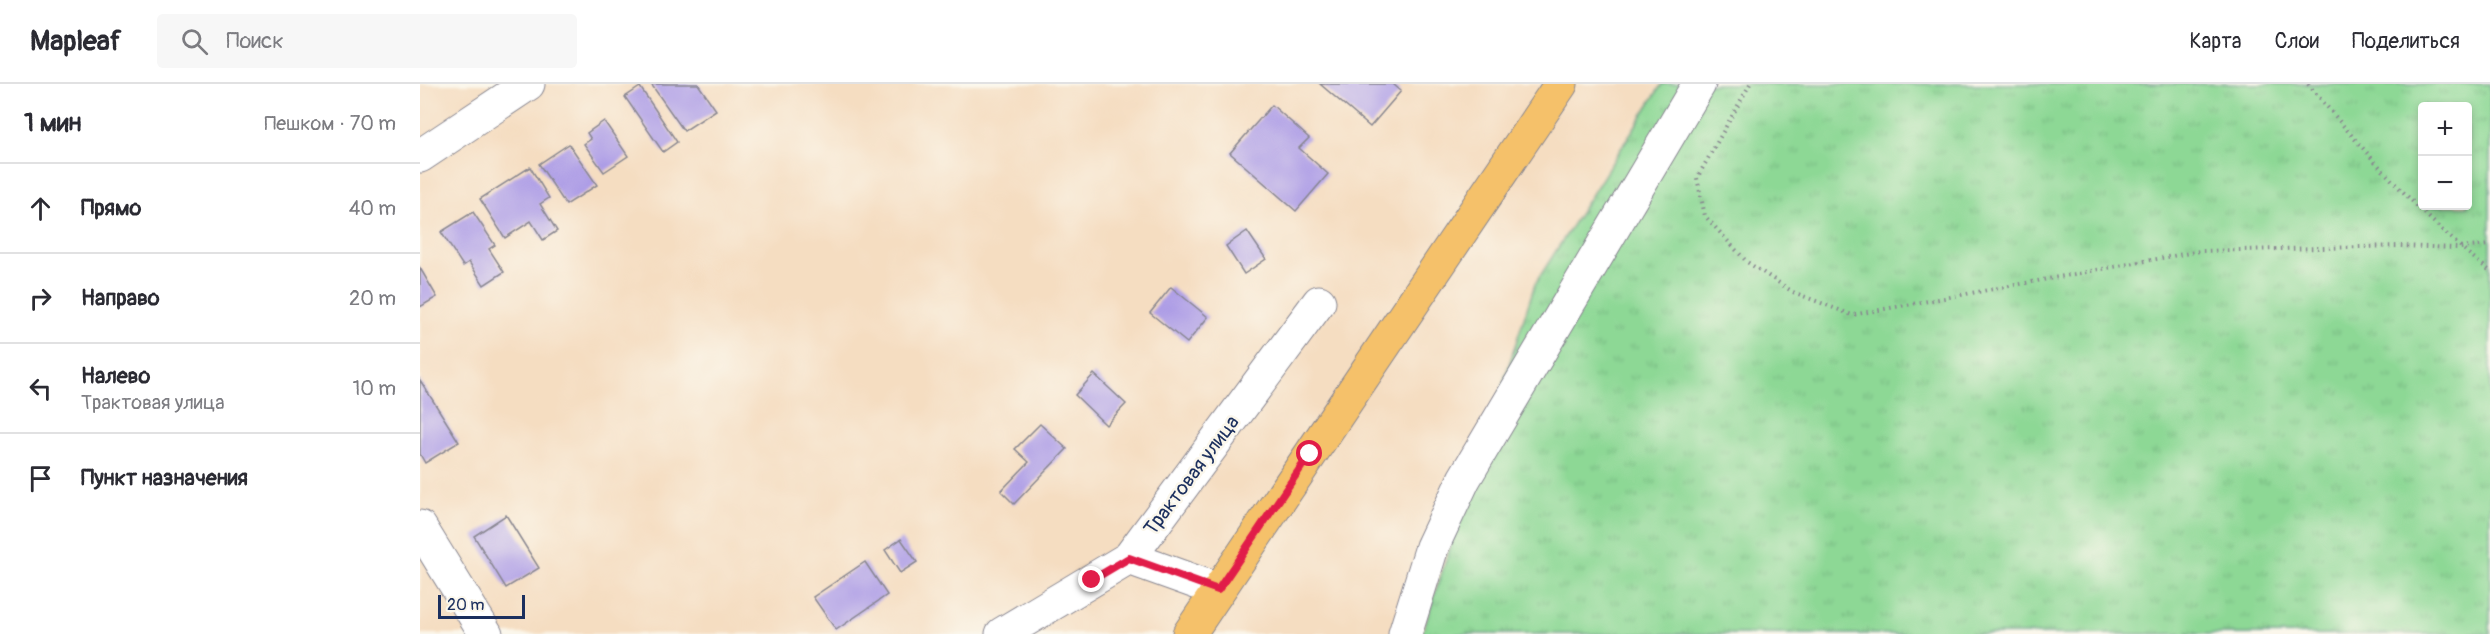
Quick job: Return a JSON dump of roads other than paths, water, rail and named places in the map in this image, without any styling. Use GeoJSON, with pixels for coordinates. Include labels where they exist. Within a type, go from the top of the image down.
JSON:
{"type":"FeatureCollection","features":[{"type":"Feature","properties":{"kind":"main road"},"geometry":{"type":"LineString","coordinates":[[1189,634],[1561,84]]}},
{"type":"Feature","properties":{"kind":"street"},"geometry":{"type":"LineString","coordinates":[[420,156],[528,84]]}},
{"type":"Feature","properties":{"kind":"street"},"geometry":{"type":"LineString","coordinates":[[1405,634],[1432,547],[1464,479],[1699,84]]}},
{"type":"Feature","properties":{"kind":"street","name":"Трактовая улица"},"geometry":{"type":"LineString","coordinates":[[1002,634],[1129,558],[1319,302]]}},
{"type":"Feature","properties":{"kind":"street"},"geometry":{"type":"LineString","coordinates":[[420,526],[486,634]]}},
{"type":"Feature","properties":{"kind":"street"},"geometry":{"type":"LineString","coordinates":[[1129,558],[1218,590]]}}]}
